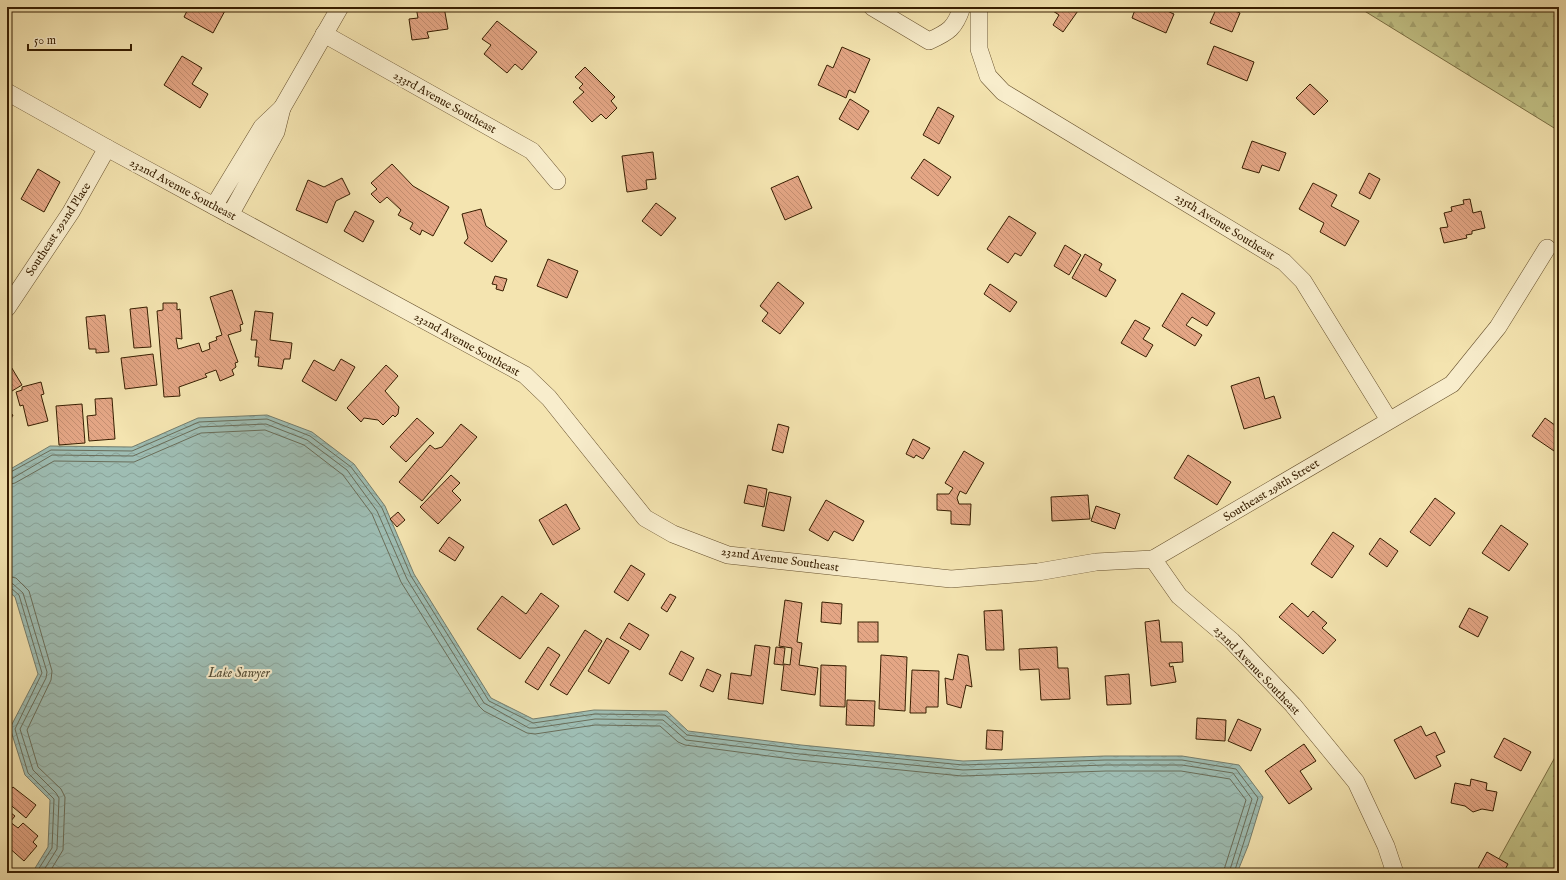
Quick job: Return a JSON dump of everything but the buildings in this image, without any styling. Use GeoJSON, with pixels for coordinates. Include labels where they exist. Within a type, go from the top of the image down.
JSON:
{"type":"FeatureCollection","features":[{"type":"Feature","properties":{"kind":"street"},"geometry":{"type":"LineString","coordinates":[[230,215],[276,132],[282,108],[340,7]]}},
{"type":"Feature","properties":{"kind":"street"},"geometry":{"type":"LineString","coordinates":[[872,7],[929,40],[948,32],[957,21],[962,7]]}},
{"type":"Feature","properties":{"kind":"street","name":"235th Avenue Southeast"},"geometry":{"type":"LineString","coordinates":[[979,7],[979,49],[988,76],[1003,92],[1284,262],[1303,281],[1389,420]]}},
{"type":"Feature","properties":{"kind":"street","name":"233rd Avenue Southeast"},"geometry":{"type":"LineString","coordinates":[[324,34],[532,151],[557,181]]}},
{"type":"Feature","properties":{"kind":"street","name":"232nd Avenue Southeast"},"geometry":{"type":"LineString","coordinates":[[7,92],[525,375],[549,398],[645,518],[673,534],[705,547],[736,556],[952,579],[1038,572],[1096,562],[1153,559],[1179,596],[1232,641],[1293,705],[1356,782],[1386,846],[1395,873]]}},
{"type":"Feature","properties":{"kind":"street"},"geometry":{"type":"LineString","coordinates":[[214,206],[262,127],[282,108]]}},
{"type":"Feature","properties":{"kind":"street","name":"Southeast 292nd Place"},"geometry":{"type":"LineString","coordinates":[[7,308],[71,212],[107,148]]}},
{"type":"Feature","properties":{"kind":"street","name":"Southeast 298th Street"},"geometry":{"type":"LineString","coordinates":[[1153,559],[1452,384],[1498,327],[1547,248]]}},
{"type":"Feature","properties":{"kind":"green space"},"geometry":{"type":"Polygon","coordinates":[[[1358,7],[1559,7],[1559,131],[1358,7]]]}},
{"type":"Feature","properties":{"kind":"green space"},"geometry":{"type":"Polygon","coordinates":[[[1559,750],[1559,873],[1491,873],[1559,750]]]}},
{"type":"Feature","properties":{"kind":"water","name":"Lake Sawyer"},"geometry":{"type":"Polygon","coordinates":[[[267,415],[312,432],[354,464],[385,506],[414,574],[491,698],[533,719],[594,710],[667,711],[688,731],[801,745],[963,761],[1105,756],[1182,756],[1239,765],[1263,797],[1248,846],[1237,873],[32,873],[48,847],[50,800],[25,775],[10,728],[38,674],[15,597],[7,590],[7,471],[50,446],[132,447],[198,418],[267,415]]]}}]}
